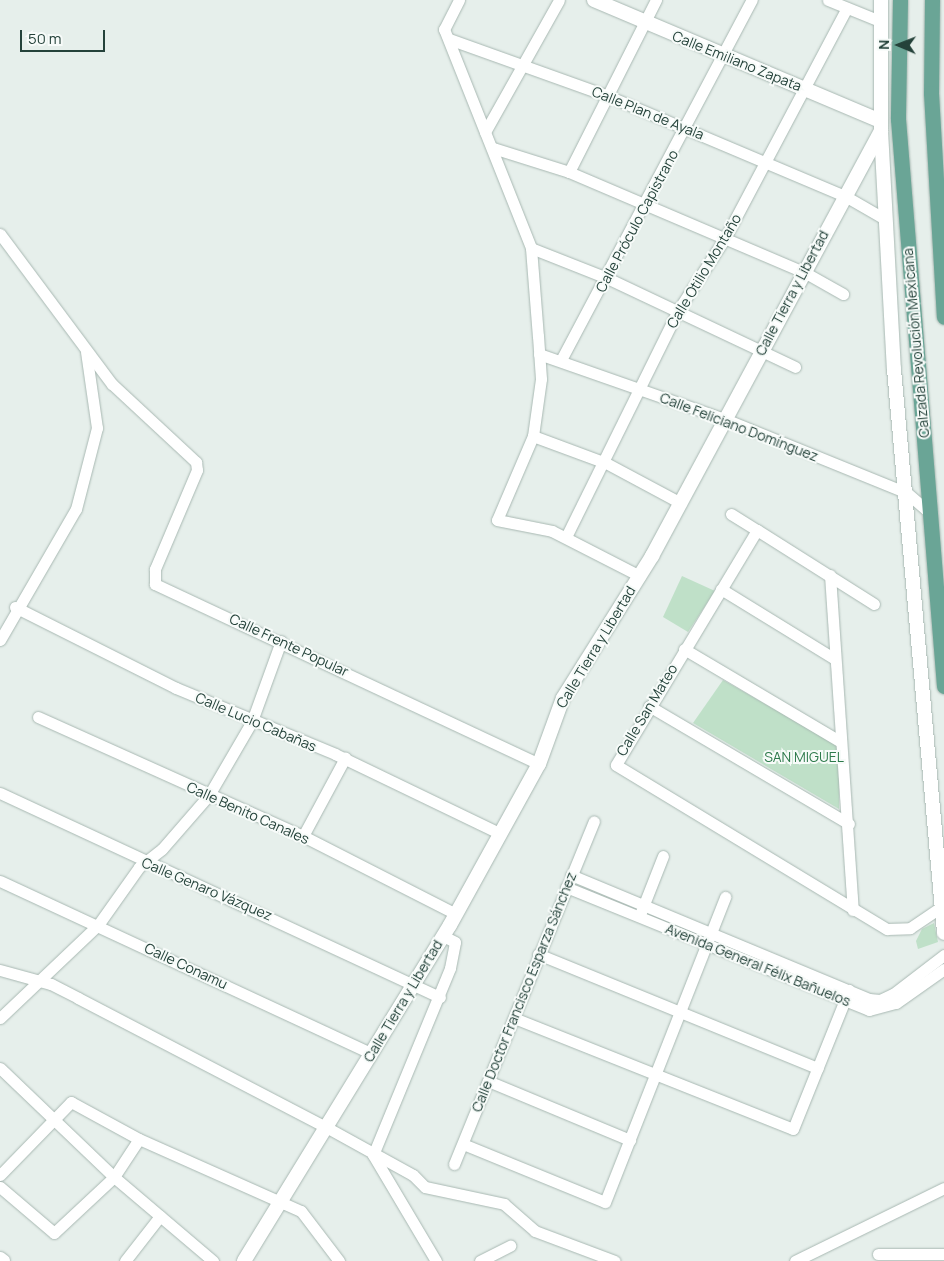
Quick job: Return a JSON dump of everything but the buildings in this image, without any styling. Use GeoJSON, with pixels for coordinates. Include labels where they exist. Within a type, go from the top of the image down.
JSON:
{"type":"FeatureCollection","features":[{"type":"Feature","properties":{"kind":"main road"},"geometry":{"type":"LineString","coordinates":[[896,0],[899,25]]}},
{"type":"Feature","properties":{"kind":"main road","name":"Calzada Revolución Mexicana"},"geometry":{"type":"LineString","coordinates":[[900,0],[898,119],[944,686]]}},
{"type":"Feature","properties":{"kind":"main road"},"geometry":{"type":"LineString","coordinates":[[932,0],[931,93],[944,318]]}},
{"type":"Feature","properties":{"kind":"main road"},"geometry":{"type":"LineString","coordinates":[[931,93],[944,119]]}},
{"type":"Feature","properties":{"kind":"street"},"geometry":{"type":"LineString","coordinates":[[459,0],[444,29],[493,148],[530,248],[539,354],[534,436],[497,520],[566,537],[640,576]]}},
{"type":"Feature","properties":{"kind":"street"},"geometry":{"type":"LineString","coordinates":[[486,132],[520,64],[559,0]]}},
{"type":"Feature","properties":{"kind":"street","name":"Calle Emiliano Zapata"},"geometry":{"type":"LineString","coordinates":[[594,0],[644,24],[803,88],[881,126]]}},
{"type":"Feature","properties":{"kind":"street"},"geometry":{"type":"LineString","coordinates":[[569,172],[656,0]]}},
{"type":"Feature","properties":{"kind":"street","name":"Calle Próculo Capistrano"},"geometry":{"type":"LineString","coordinates":[[561,360],[607,278],[725,56],[752,0]]}},
{"type":"Feature","properties":{"kind":"street"},"geometry":{"type":"LineString","coordinates":[[828,0],[880,21]]}},
{"type":"Feature","properties":{"kind":"street"},"geometry":{"type":"LineString","coordinates":[[881,0],[881,126],[885,219],[940,908],[944,933]]}},
{"type":"Feature","properties":{"kind":"street","name":"Calle Otilio Montaño"},"geometry":{"type":"LineString","coordinates":[[566,537],[606,463],[678,312],[725,238],[847,8]]}},
{"type":"Feature","properties":{"kind":"street","name":"Calle Plan de Ayala"},"geometry":{"type":"LineString","coordinates":[[448,39],[608,96],[686,128],[845,196],[885,219]]}},
{"type":"Feature","properties":{"kind":"street","name":"Calle Tierra y Libertad"},"geometry":{"type":"LineString","coordinates":[[244,1261],[456,914],[499,833],[540,764],[563,698],[640,576],[681,503],[881,126]]}},
{"type":"Feature","properties":{"kind":"street"},"geometry":{"type":"LineString","coordinates":[[493,148],[569,172],[646,204],[804,272],[843,294]]}},
{"type":"Feature","properties":{"kind":"street"},"geometry":{"type":"LineString","coordinates":[[0,234],[85,348],[97,428],[76,509],[15,607],[0,640]]}},
{"type":"Feature","properties":{"kind":"street"},"geometry":{"type":"LineString","coordinates":[[530,248],[607,278],[678,312],[763,349],[795,367]]}},
{"type":"Feature","properties":{"kind":"street","name":"Calle Frente Popular"},"geometry":{"type":"LineString","coordinates":[[85,348],[112,384],[196,462],[197,470],[155,569],[155,584],[281,641],[540,764]]}},
{"type":"Feature","properties":{"kind":"street","name":"Calle Feliciano Domínguez"},"geometry":{"type":"LineString","coordinates":[[539,354],[561,360],[725,419],[907,493],[930,514]]}},
{"type":"Feature","properties":{"kind":"street"},"geometry":{"type":"LineString","coordinates":[[534,436],[606,463],[681,503]]}},
{"type":"Feature","properties":{"kind":"street"},"geometry":{"type":"LineString","coordinates":[[731,514],[830,574],[874,604]]}},
{"type":"Feature","properties":{"kind":"street","name":"Calle San Mateo"},"geometry":{"type":"LineString","coordinates":[[757,530],[616,758],[619,770],[853,910],[900,930],[940,908]]}},
{"type":"Feature","properties":{"kind":"street"},"geometry":{"type":"LineString","coordinates":[[830,574],[833,658],[849,824],[853,910]]}},
{"type":"Feature","properties":{"kind":"street"},"geometry":{"type":"LineString","coordinates":[[721,589],[833,658]]}},
{"type":"Feature","properties":{"kind":"street","name":"Calle Lucio Cabañas"},"geometry":{"type":"LineString","coordinates":[[15,607],[113,658],[252,721],[345,758],[499,833]]}},
{"type":"Feature","properties":{"kind":"street"},"geometry":{"type":"LineString","coordinates":[[0,1018],[37,980],[98,925],[144,863],[162,849],[209,795],[252,721],[281,641]]}},
{"type":"Feature","properties":{"kind":"street"},"geometry":{"type":"LineString","coordinates":[[684,649],[841,742]]}},
{"type":"Feature","properties":{"kind":"street"},"geometry":{"type":"LineString","coordinates":[[649,706],[849,824]]}},
{"type":"Feature","properties":{"kind":"street","name":"Calle Benito Canales"},"geometry":{"type":"LineString","coordinates":[[38,717],[303,836],[456,914]]}},
{"type":"Feature","properties":{"kind":"street"},"geometry":{"type":"LineString","coordinates":[[303,836],[345,758]]}},
{"type":"Feature","properties":{"kind":"street","name":"Calle Genaro Vázquez"},"geometry":{"type":"LineString","coordinates":[[0,793],[144,863],[183,876],[414,983],[440,997]]}},
{"type":"Feature","properties":{"kind":"street","name":"Calle Doctor Francisco Esparza Sánchez"},"geometry":{"type":"LineString","coordinates":[[454,1164],[538,954],[594,821]]}},
{"type":"Feature","properties":{"kind":"street"},"geometry":{"type":"LineString","coordinates":[[641,911],[664,856]]}},
{"type":"Feature","properties":{"kind":"street","name":"Avenida General Félix Bañuelos"},"geometry":{"type":"LineString","coordinates":[[571,875],[641,911]]}},
{"type":"Feature","properties":{"kind":"street","name":"Calle Conamu"},"geometry":{"type":"LineString","coordinates":[[0,881],[371,1053]]}},
{"type":"Feature","properties":{"kind":"street","name":"Avenida General Félix Bañuelos"},"geometry":{"type":"LineString","coordinates":[[566,887],[641,911],[849,990],[881,1005]]}},
{"type":"Feature","properties":{"kind":"street"},"geometry":{"type":"LineString","coordinates":[[462,1144],[605,1202],[725,897]]}},
{"type":"Feature","properties":{"kind":"street"},"geometry":{"type":"LineString","coordinates":[[373,1156],[440,997],[454,942],[443,936]]}},
{"type":"Feature","properties":{"kind":"street","name":"Avenida General Félix Bañuelos"},"geometry":{"type":"LineString","coordinates":[[709,938],[844,1002],[881,1005]]}},
{"type":"Feature","properties":{"kind":"street"},"geometry":{"type":"LineString","coordinates":[[538,954],[818,1068]]}},
{"type":"Feature","properties":{"kind":"street"},"geometry":{"type":"LineString","coordinates":[[881,1005],[944,955]]}},
{"type":"Feature","properties":{"kind":"street"},"geometry":{"type":"LineString","coordinates":[[881,1005],[944,969]]}},
{"type":"Feature","properties":{"kind":"street"},"geometry":{"type":"LineString","coordinates":[[0,970],[37,980],[326,1127],[436,1193],[504,1204],[535,1231],[615,1261]]}},
{"type":"Feature","properties":{"kind":"street"},"geometry":{"type":"LineString","coordinates":[[514,1018],[655,1076],[793,1129],[849,990]]}},
{"type":"Feature","properties":{"kind":"street"},"geometry":{"type":"LineString","coordinates":[[0,1068],[114,1176],[213,1261]]}},
{"type":"Feature","properties":{"kind":"street"},"geometry":{"type":"LineString","coordinates":[[488,1081],[630,1140]]}},
{"type":"Feature","properties":{"kind":"street"},"geometry":{"type":"LineString","coordinates":[[0,1175],[56,1121],[70,1102],[139,1139],[281,1200],[313,1222],[339,1261]]}},
{"type":"Feature","properties":{"kind":"street"},"geometry":{"type":"LineString","coordinates":[[0,1187],[54,1233],[114,1176],[139,1139]]}},
{"type":"Feature","properties":{"kind":"street"},"geometry":{"type":"LineString","coordinates":[[373,1156],[436,1261]]}},
{"type":"Feature","properties":{"kind":"street"},"geometry":{"type":"LineString","coordinates":[[795,1261],[944,1188]]}},
{"type":"Feature","properties":{"kind":"street"},"geometry":{"type":"LineString","coordinates":[[125,1261],[160,1216]]}},
{"type":"Feature","properties":{"kind":"street"},"geometry":{"type":"LineString","coordinates":[[480,1261],[510,1246]]}},
{"type":"Feature","properties":{"kind":"street"},"geometry":{"type":"LineString","coordinates":[[878,1254],[944,1254]]}},
{"type":"Feature","properties":{"kind":"green space"},"geometry":{"type":"Polygon","coordinates":[[[682,576],[715,591],[688,632],[663,617],[682,576]]]}},
{"type":"Feature","properties":{"kind":"green space","name":"SAN MIGUEL"},"geometry":{"type":"Polygon","coordinates":[[[723,680],[839,746],[839,809],[693,723],[723,680]]]}},
{"type":"Feature","properties":{"kind":"green space"},"geometry":{"type":"Polygon","coordinates":[[[934,923],[938,942],[918,949],[916,941],[922,929],[934,923]]]}}]}
